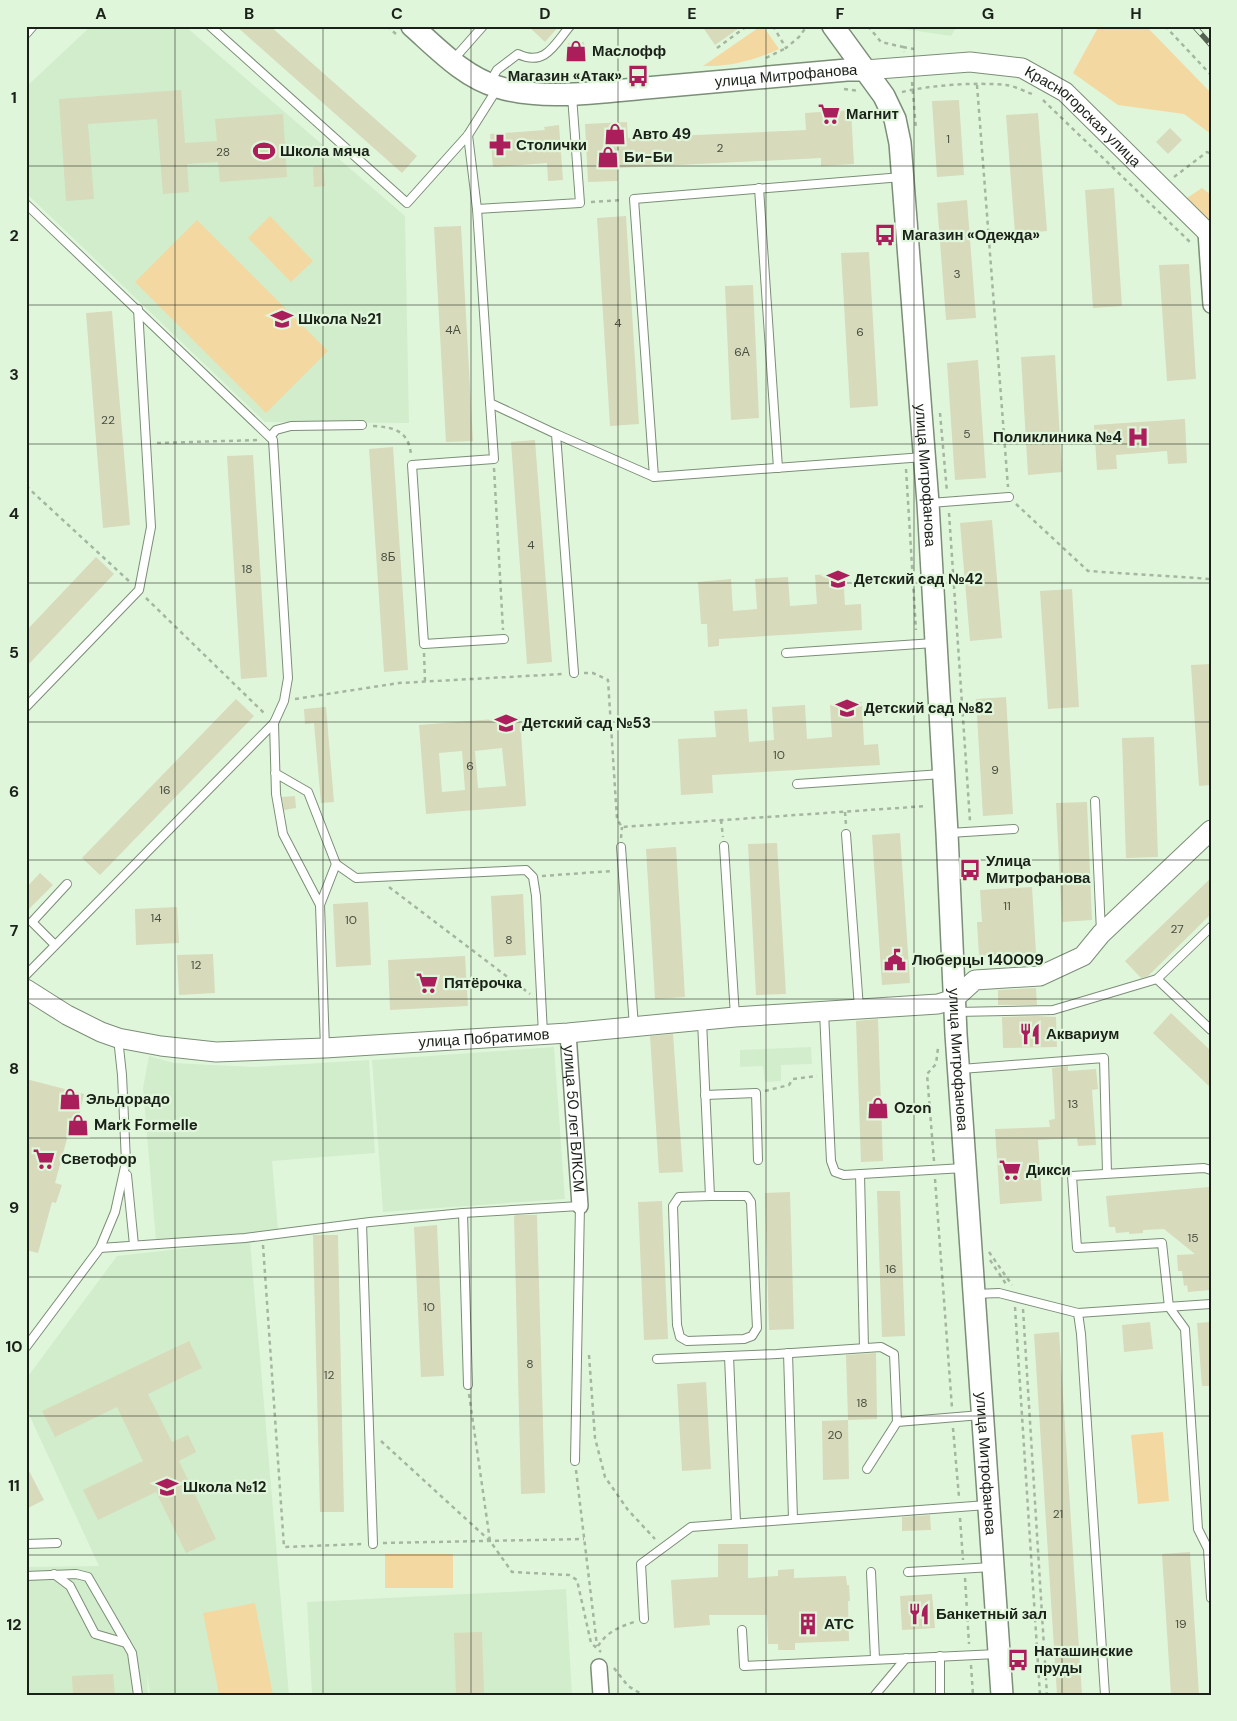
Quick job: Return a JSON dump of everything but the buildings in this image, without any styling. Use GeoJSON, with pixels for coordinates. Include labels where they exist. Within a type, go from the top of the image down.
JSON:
{"type":"FeatureCollection","features":[{"type":"Feature","properties":{"kind":"main road"},"geometry":{"type":"LineString","coordinates":[[833,26],[861,78]]}},
{"type":"Feature","properties":{"kind":"main road","name":"улица Митрофанова"},"geometry":{"type":"LineString","coordinates":[[404,32],[475,77],[493,85],[526,93],[572,94],[861,78],[879,97],[895,119],[900,143],[916,457],[928,503],[928,643],[944,774],[959,1069],[1002,1695]]}},
{"type":"Feature","properties":{"kind":"street","name":"Красногорская улица"},"geometry":{"type":"LineString","coordinates":[[861,78],[970,62],[1022,68],[1065,92],[1209,234]]}},
{"type":"Feature","properties":{"kind":"street"},"geometry":{"type":"LineString","coordinates":[[1209,234],[1208,260],[1211,305]]}},
{"type":"Feature","properties":{"kind":"street"},"geometry":{"type":"LineString","coordinates":[[955,1005],[975,980],[1040,976],[1083,956],[1101,934],[1211,830]]}},
{"type":"Feature","properties":{"kind":"street","name":"улица Побратимов"},"geometry":{"type":"LineString","coordinates":[[26,989],[67,1015],[101,1032],[118,1038],[161,1046],[216,1052],[326,1048],[568,1033],[735,1017],[859,1008],[938,1004],[955,1005]]}},
{"type":"Feature","properties":{"kind":"street","name":"улица 50 лет ВЛКСМ"},"geometry":{"type":"LineString","coordinates":[[568,1033],[580,1206]]}},
{"type":"Feature","properties":{"kind":"street"},"geometry":{"type":"LineString","coordinates":[[602,1695],[605,1662]]}},
{"type":"Feature","properties":{"kind":"lane"},"geometry":{"type":"LineString","coordinates":[[26,34],[33,26]]}},
{"type":"Feature","properties":{"kind":"lane"},"geometry":{"type":"LineString","coordinates":[[210,26],[407,203],[468,135],[493,85],[497,70],[518,54],[528,59],[534,59],[548,52],[570,26]]}},
{"type":"Feature","properties":{"kind":"lane"},"geometry":{"type":"LineString","coordinates":[[452,62],[483,26]]}},
{"type":"Feature","properties":{"kind":"lane"},"geometry":{"type":"LineString","coordinates":[[477,209],[580,203],[572,94]]}},
{"type":"Feature","properties":{"kind":"lane"},"geometry":{"type":"LineString","coordinates":[[468,135],[477,209],[494,459],[412,464],[424,644],[504,639]]}},
{"type":"Feature","properties":{"kind":"lane"},"geometry":{"type":"LineString","coordinates":[[654,477],[634,199],[902,177]]}},
{"type":"Feature","properties":{"kind":"lane"},"geometry":{"type":"LineString","coordinates":[[759,188],[778,468]]}},
{"type":"Feature","properties":{"kind":"lane"},"geometry":{"type":"LineString","coordinates":[[26,204],[272,439]]}},
{"type":"Feature","properties":{"kind":"lane"},"geometry":{"type":"LineString","coordinates":[[26,707],[139,590],[151,527],[138,310]]}},
{"type":"Feature","properties":{"kind":"lane"},"geometry":{"type":"LineString","coordinates":[[490,402],[556,434],[654,477],[916,457]]}},
{"type":"Feature","properties":{"kind":"lane"},"geometry":{"type":"LineString","coordinates":[[26,975],[274,723],[284,701],[288,678],[272,439],[276,430],[291,426],[362,425]]}},
{"type":"Feature","properties":{"kind":"lane"},"geometry":{"type":"LineString","coordinates":[[556,434],[574,674]]}},
{"type":"Feature","properties":{"kind":"lane"},"geometry":{"type":"LineString","coordinates":[[928,503],[1008,497]]}},
{"type":"Feature","properties":{"kind":"lane"},"geometry":{"type":"LineString","coordinates":[[786,653],[928,643]]}},
{"type":"Feature","properties":{"kind":"lane"},"geometry":{"type":"LineString","coordinates":[[274,723],[276,794],[283,834],[320,905]]}},
{"type":"Feature","properties":{"kind":"lane"},"geometry":{"type":"LineString","coordinates":[[275,773],[308,792],[336,864],[356,878],[526,870],[533,877],[536,896],[543,1034]]}},
{"type":"Feature","properties":{"kind":"lane"},"geometry":{"type":"LineString","coordinates":[[797,784],[944,774]]}},
{"type":"Feature","properties":{"kind":"lane"},"geometry":{"type":"LineString","coordinates":[[1094,801],[1101,934]]}},
{"type":"Feature","properties":{"kind":"lane"},"geometry":{"type":"LineString","coordinates":[[947,833],[1014,828]]}},
{"type":"Feature","properties":{"kind":"lane"},"geometry":{"type":"LineString","coordinates":[[846,834],[859,1008]]}},
{"type":"Feature","properties":{"kind":"lane"},"geometry":{"type":"LineString","coordinates":[[724,846],[735,1017]]}},
{"type":"Feature","properties":{"kind":"lane"},"geometry":{"type":"LineString","coordinates":[[621,847],[634,1027]]}},
{"type":"Feature","properties":{"kind":"lane"},"geometry":{"type":"LineString","coordinates":[[326,1048],[320,905],[336,864]]}},
{"type":"Feature","properties":{"kind":"lane"},"geometry":{"type":"LineString","coordinates":[[55,946],[32,922],[67,884]]}},
{"type":"Feature","properties":{"kind":"lane"},"geometry":{"type":"LineString","coordinates":[[955,1005],[1053,1010],[1157,979],[1211,927]]}},
{"type":"Feature","properties":{"kind":"lane"},"geometry":{"type":"LineString","coordinates":[[1157,979],[1211,1030]]}},
{"type":"Feature","properties":{"kind":"lane"},"geometry":{"type":"LineString","coordinates":[[824,1011],[831,1161],[835,1172],[844,1175],[966,1168]]}},
{"type":"Feature","properties":{"kind":"lane"},"geometry":{"type":"LineString","coordinates":[[702,1021],[710,1196]]}},
{"type":"Feature","properties":{"kind":"lane"},"geometry":{"type":"LineString","coordinates":[[118,1038],[122,1075],[126,1162],[134,1245]]}},
{"type":"Feature","properties":{"kind":"lane"},"geometry":{"type":"LineString","coordinates":[[959,1069],[1104,1058],[1106,1173]]}},
{"type":"Feature","properties":{"kind":"lane"},"geometry":{"type":"LineString","coordinates":[[705,1095],[756,1093],[758,1160]]}},
{"type":"Feature","properties":{"kind":"lane"},"geometry":{"type":"LineString","coordinates":[[26,1347],[100,1248],[115,1212],[126,1162]]}},
{"type":"Feature","properties":{"kind":"lane"},"geometry":{"type":"LineString","coordinates":[[1211,1170],[1204,1168],[1072,1176],[1078,1248],[1162,1243],[1169,1307],[1185,1329],[1198,1529],[1208,1549],[1211,1598]]}},
{"type":"Feature","properties":{"kind":"lane"},"geometry":{"type":"LineString","coordinates":[[860,1174],[864,1348]]}},
{"type":"Feature","properties":{"kind":"lane"},"geometry":{"type":"LineString","coordinates":[[710,1196],[747,1196],[751,1202],[757,1328],[752,1336],[744,1339],[687,1341],[680,1337],[677,1324],[673,1206],[679,1197],[710,1196]]}},
{"type":"Feature","properties":{"kind":"lane"},"geometry":{"type":"LineString","coordinates":[[100,1248],[245,1238],[362,1223],[463,1213],[580,1206],[575,1461]]}},
{"type":"Feature","properties":{"kind":"lane"},"geometry":{"type":"LineString","coordinates":[[463,1213],[468,1385]]}},
{"type":"Feature","properties":{"kind":"lane"},"geometry":{"type":"LineString","coordinates":[[362,1223],[373,1544]]}},
{"type":"Feature","properties":{"kind":"lane"},"geometry":{"type":"LineString","coordinates":[[975,1294],[999,1293],[1078,1313],[1211,1304]]}},
{"type":"Feature","properties":{"kind":"lane"},"geometry":{"type":"LineString","coordinates":[[1078,1313],[1081,1334],[1105,1695]]}},
{"type":"Feature","properties":{"kind":"lane"},"geometry":{"type":"LineString","coordinates":[[657,1359],[880,1347],[894,1354],[898,1422],[867,1470]]}},
{"type":"Feature","properties":{"kind":"lane"},"geometry":{"type":"LineString","coordinates":[[788,1353],[792,1519]]}},
{"type":"Feature","properties":{"kind":"lane"},"geometry":{"type":"LineString","coordinates":[[729,1356],[736,1523]]}},
{"type":"Feature","properties":{"kind":"lane"},"geometry":{"type":"LineString","coordinates":[[898,1422],[983,1415]]}},
{"type":"Feature","properties":{"kind":"lane"},"geometry":{"type":"LineString","coordinates":[[644,1620],[641,1564],[691,1527],[989,1505]]}},
{"type":"Feature","properties":{"kind":"lane"},"geometry":{"type":"LineString","coordinates":[[26,1544],[57,1542]]}},
{"type":"Feature","properties":{"kind":"lane"},"geometry":{"type":"LineString","coordinates":[[908,1572],[994,1567]]}},
{"type":"Feature","properties":{"kind":"lane"},"geometry":{"type":"LineString","coordinates":[[871,1572],[875,1659]]}},
{"type":"Feature","properties":{"kind":"lane"},"geometry":{"type":"LineString","coordinates":[[54,1574],[70,1586],[95,1634],[126,1643]]}},
{"type":"Feature","properties":{"kind":"lane"},"geometry":{"type":"LineString","coordinates":[[26,1576],[76,1574],[88,1577],[132,1653],[138,1695]]}},
{"type":"Feature","properties":{"kind":"lane"},"geometry":{"type":"LineString","coordinates":[[742,1630],[744,1666],[999,1654]]}},
{"type":"Feature","properties":{"kind":"lane"},"geometry":{"type":"LineString","coordinates":[[940,1656],[940,1695]]}},
{"type":"Feature","properties":{"kind":"lane"},"geometry":{"type":"LineString","coordinates":[[875,1695],[906,1658]]}},
{"type":"Feature","properties":{"kind":"path"},"geometry":{"type":"LineString","coordinates":[[387,26],[404,32]]}},
{"type":"Feature","properties":{"kind":"path"},"geometry":{"type":"LineString","coordinates":[[393,26],[404,32]]}},
{"type":"Feature","properties":{"kind":"path"},"geometry":{"type":"LineString","coordinates":[[717,48],[747,26]]}},
{"type":"Feature","properties":{"kind":"path"},"geometry":{"type":"LineString","coordinates":[[773,26],[786,48],[800,37],[806,26]]}},
{"type":"Feature","properties":{"kind":"path"},"geometry":{"type":"LineString","coordinates":[[1165,26],[1211,75]]}},
{"type":"Feature","properties":{"kind":"path"},"geometry":{"type":"LineString","coordinates":[[861,78],[879,97]]}},
{"type":"Feature","properties":{"kind":"path"},"geometry":{"type":"LineString","coordinates":[[977,85],[1008,497],[1088,572],[1211,579]]}},
{"type":"Feature","properties":{"kind":"path"},"geometry":{"type":"LineString","coordinates":[[838,88],[860,91],[869,98],[913,89],[1007,85],[1039,96],[1208,260]]}},
{"type":"Feature","properties":{"kind":"path"},"geometry":{"type":"LineString","coordinates":[[1172,179],[1207,152],[1211,154]]}},
{"type":"Feature","properties":{"kind":"path"},"geometry":{"type":"LineString","coordinates":[[580,203],[634,199]]}},
{"type":"Feature","properties":{"kind":"path"},"geometry":{"type":"LineString","coordinates":[[362,425],[392,427],[405,436],[411,450],[412,464]]}},
{"type":"Feature","properties":{"kind":"path"},"geometry":{"type":"LineString","coordinates":[[146,443],[272,439]]}},
{"type":"Feature","properties":{"kind":"path"},"geometry":{"type":"LineString","coordinates":[[916,457],[928,643]]}},
{"type":"Feature","properties":{"kind":"path"},"geometry":{"type":"LineString","coordinates":[[494,459],[504,639]]}},
{"type":"Feature","properties":{"kind":"path"},"geometry":{"type":"LineString","coordinates":[[26,486],[139,590],[274,723]]}},
{"type":"Feature","properties":{"kind":"path"},"geometry":{"type":"LineString","coordinates":[[424,644],[425,682]]}},
{"type":"Feature","properties":{"kind":"path"},"geometry":{"type":"LineString","coordinates":[[284,701],[399,683],[594,673],[608,680],[617,819],[622,827],[927,806]]}},
{"type":"Feature","properties":{"kind":"path"},"geometry":{"type":"LineString","coordinates":[[720,820],[724,846]]}},
{"type":"Feature","properties":{"kind":"path"},"geometry":{"type":"LineString","coordinates":[[533,877],[623,871]]}},
{"type":"Feature","properties":{"kind":"path"},"geometry":{"type":"LineString","coordinates":[[376,877],[542,1003]]}},
{"type":"Feature","properties":{"kind":"path"},"geometry":{"type":"LineString","coordinates":[[938,1045],[936,1064],[927,1074],[973,1695]]}},
{"type":"Feature","properties":{"kind":"path"},"geometry":{"type":"LineString","coordinates":[[756,1093],[789,1086],[793,1078],[827,1075]]}},
{"type":"Feature","properties":{"kind":"path"},"geometry":{"type":"LineString","coordinates":[[262,1236],[284,1547],[584,1539]]}},
{"type":"Feature","properties":{"kind":"path"},"geometry":{"type":"LineString","coordinates":[[989,1243],[989,1252],[1018,1298],[1047,1695]]}},
{"type":"Feature","properties":{"kind":"path"},"geometry":{"type":"LineString","coordinates":[[1018,1298],[1040,1695]]}},
{"type":"Feature","properties":{"kind":"path"},"geometry":{"type":"LineString","coordinates":[[589,1351],[595,1438],[605,1477],[628,1510],[663,1548]]}},
{"type":"Feature","properties":{"kind":"path"},"geometry":{"type":"LineString","coordinates":[[468,1385],[490,1541]]}},
{"type":"Feature","properties":{"kind":"path"},"geometry":{"type":"LineString","coordinates":[[369,1430],[490,1541],[512,1572],[569,1575],[578,1580],[591,1643],[597,1647],[605,1662]]}},
{"type":"Feature","properties":{"kind":"path"},"geometry":{"type":"LineString","coordinates":[[575,1461],[597,1647],[605,1662],[628,1686],[643,1695]]}},
{"type":"Feature","properties":{"kind":"path"},"geometry":{"type":"LineString","coordinates":[[597,1647],[604,1637],[618,1627],[644,1620]]}},
{"type":"Feature","properties":{"kind":"shaded area","name":"Школа №21"},"geometry":{"type":"Polygon","coordinates":[[[91,26],[185,26],[405,216],[409,423],[265,422],[26,193],[26,87],[91,26]]]}},
{"type":"Feature","properties":{"kind":"shaded area"},"geometry":{"type":"Polygon","coordinates":[[[763,26],[779,49],[742,62],[703,66],[763,26]]]}},
{"type":"Feature","properties":{"kind":"shaded area"},"geometry":{"type":"Polygon","coordinates":[[[901,26],[957,26],[951,36],[904,29],[901,26]]]}},
{"type":"Feature","properties":{"kind":"shaded area"},"geometry":{"type":"Polygon","coordinates":[[[1099,26],[1146,26],[1211,93],[1211,134],[1184,114],[1118,105],[1073,73],[1099,26]]]}},
{"type":"Feature","properties":{"kind":"shaded area"},"geometry":{"type":"Polygon","coordinates":[[[1202,188],[1211,195],[1211,231],[1181,202],[1202,188]]]}},
{"type":"Feature","properties":{"kind":"shaded area"},"geometry":{"type":"Polygon","coordinates":[[[270,216],[313,261],[291,282],[248,238],[270,216]]]}},
{"type":"Feature","properties":{"kind":"shaded area"},"geometry":{"type":"Polygon","coordinates":[[[197,220],[328,351],[266,413],[135,282],[197,220]]]}},
{"type":"Feature","properties":{"kind":"shaded area"},"geometry":{"type":"Polygon","coordinates":[[[554,1047],[565,1199],[383,1212],[372,1060],[554,1047]]]}},
{"type":"Feature","properties":{"kind":"shaded area"},"geometry":{"type":"Polygon","coordinates":[[[811,1047],[812,1064],[781,1065],[781,1081],[765,1082],[763,1066],[740,1067],[740,1050],[811,1047]]]}},
{"type":"Feature","properties":{"kind":"shaded area"},"geometry":{"type":"Polygon","coordinates":[[[149,1056],[174,1063],[253,1067],[369,1060],[375,1153],[272,1161],[278,1229],[233,1235],[156,1241],[143,1088],[149,1056]]]}},
{"type":"Feature","properties":{"kind":"shaded area","name":"Школа №12"},"geometry":{"type":"Polygon","coordinates":[[[250,1241],[289,1695],[150,1695],[147,1673],[148,1695],[26,1695],[26,1567],[99,1566],[26,1408],[26,1379],[117,1256],[250,1241]]]}},
{"type":"Feature","properties":{"kind":"shaded area"},"geometry":{"type":"Polygon","coordinates":[[[1163,1432],[1169,1501],[1138,1504],[1131,1435],[1163,1432]]]}},
{"type":"Feature","properties":{"kind":"shaded area"},"geometry":{"type":"Polygon","coordinates":[[[385,1554],[453,1554],[453,1588],[385,1588],[385,1554]]]}},
{"type":"Feature","properties":{"kind":"shaded area"},"geometry":{"type":"Polygon","coordinates":[[[566,1589],[572,1695],[312,1695],[307,1602],[566,1589]]]}},
{"type":"Feature","properties":{"kind":"shaded area"},"geometry":{"type":"Polygon","coordinates":[[[255,1603],[273,1695],[219,1695],[203,1613],[255,1603]]]}},
{"type":"Feature","properties":{"kind":"railway"},"geometry":{"type":"LineString","coordinates":[[1194,26],[1211,45]]}},
{"type":"Feature","properties":{"kind":"place","name":"Маслофф"},"geometry":{"type":"Point","coordinates":[576,51]}},
{"type":"Feature","properties":{"kind":"place","name":"Магазин «Атак»"},"geometry":{"type":"Point","coordinates":[638,76]}},
{"type":"Feature","properties":{"kind":"place","name":"Магнит"},"geometry":{"type":"Point","coordinates":[829,114]}},
{"type":"Feature","properties":{"kind":"place","name":"Авто 49"},"geometry":{"type":"Point","coordinates":[615,134]}},
{"type":"Feature","properties":{"kind":"place","name":"Столички"},"geometry":{"type":"Point","coordinates":[500,145]}},
{"type":"Feature","properties":{"kind":"place","name":"Школа мяча"},"geometry":{"type":"Point","coordinates":[264,151]}},
{"type":"Feature","properties":{"kind":"place","name":"Би-Би"},"geometry":{"type":"Point","coordinates":[608,157]}},
{"type":"Feature","properties":{"kind":"place","name":"Магазин «Одежда»"},"geometry":{"type":"Point","coordinates":[885,235]}},
{"type":"Feature","properties":{"kind":"place","name":"Школа №21"},"geometry":{"type":"Point","coordinates":[282,319]}},
{"type":"Feature","properties":{"kind":"place","name":"Поликлиника №4"},"geometry":{"type":"Point","coordinates":[1138,437]}},
{"type":"Feature","properties":{"kind":"place","name":"Детский сад №42"},"geometry":{"type":"Point","coordinates":[838,579]}},
{"type":"Feature","properties":{"kind":"place","name":"Детский сад №82"},"geometry":{"type":"Point","coordinates":[847,708]}},
{"type":"Feature","properties":{"kind":"place","name":"Детский сад №53"},"geometry":{"type":"Point","coordinates":[506,723]}},
{"type":"Feature","properties":{"kind":"place","name":"Улица Митрофанова"},"geometry":{"type":"Point","coordinates":[970,870]}},
{"type":"Feature","properties":{"kind":"place","name":"Люберцы 140009"},"geometry":{"type":"Point","coordinates":[895,960]}},
{"type":"Feature","properties":{"kind":"place","name":"Пятёрочка"},"geometry":{"type":"Point","coordinates":[427,983]}},
{"type":"Feature","properties":{"kind":"place","name":"Аквариум"},"geometry":{"type":"Point","coordinates":[1030,1034]}},
{"type":"Feature","properties":{"kind":"place","name":"Эльдорадо"},"geometry":{"type":"Point","coordinates":[70,1099]}},
{"type":"Feature","properties":{"kind":"place","name":"Ozon"},"geometry":{"type":"Point","coordinates":[878,1108]}},
{"type":"Feature","properties":{"kind":"place","name":"Mark Formelle"},"geometry":{"type":"Point","coordinates":[78,1125]}},
{"type":"Feature","properties":{"kind":"place","name":"Светофор"},"geometry":{"type":"Point","coordinates":[44,1159]}},
{"type":"Feature","properties":{"kind":"place","name":"Дикси"},"geometry":{"type":"Point","coordinates":[1010,1170]}},
{"type":"Feature","properties":{"kind":"place","name":"Школа №12"},"geometry":{"type":"Point","coordinates":[167,1487]}},
{"type":"Feature","properties":{"kind":"place","name":"Банкетный зал"},"geometry":{"type":"Point","coordinates":[919,1614]}},
{"type":"Feature","properties":{"kind":"place","name":"АТС"},"geometry":{"type":"Point","coordinates":[808,1624]}},
{"type":"Feature","properties":{"kind":"place","name":"Наташинские пруды"},"geometry":{"type":"Point","coordinates":[1018,1660]}}]}
